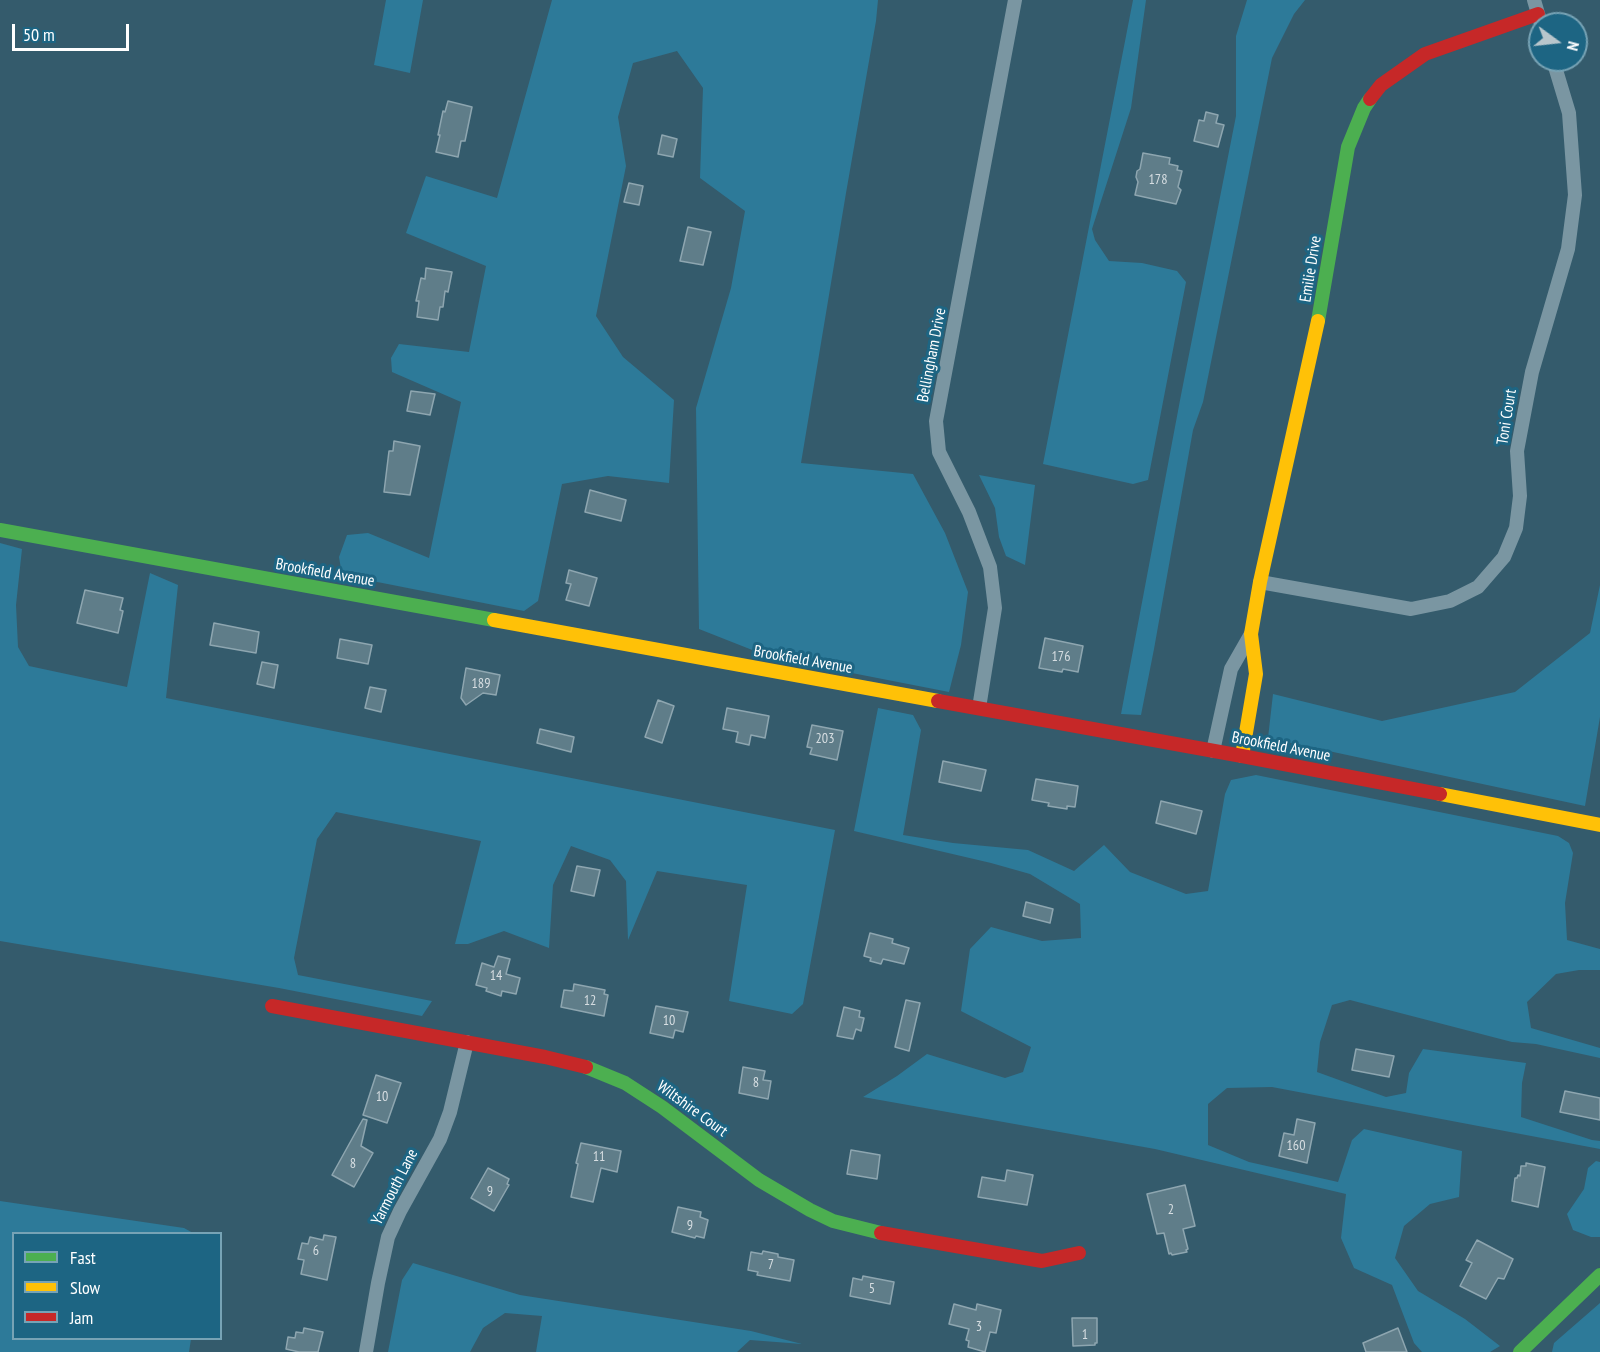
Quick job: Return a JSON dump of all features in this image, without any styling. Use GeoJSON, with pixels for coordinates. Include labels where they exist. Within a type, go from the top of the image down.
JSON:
{"type":"FeatureCollection","features":[{"type":"Feature","properties":{"kind":"main road","name":"Emilie Drive"},"geometry":{"type":"LineString","coordinates":[[1242,756],[1256,674],[1251,634],[1260,582],[1322,309],[1348,147],[1364,108],[1381,85],[1425,54],[1528,23]]}},
{"type":"Feature","properties":{"kind":"main road","name":"Brookfield Avenue"},"geometry":{"type":"LineString","coordinates":[[0,530],[1242,756],[1600,825]]}},
{"type":"Feature","properties":{"kind":"main road","name":"Wiltshire Court"},"geometry":{"type":"LineString","coordinates":[[272,1006],[544,1057],[588,1068],[625,1083],[662,1107],[759,1180],[833,1221],[876,1232],[1042,1261],[1079,1252]]}},
{"type":"Feature","properties":{"kind":"main road"},"geometry":{"type":"LineString","coordinates":[[1520,1352],[1600,1275]]}},
{"type":"Feature","properties":{"kind":"street","name":"Bellingham Drive"},"geometry":{"type":"LineString","coordinates":[[979,708],[995,608],[990,567],[969,512],[939,452],[936,421],[1015,0]]}},
{"type":"Feature","properties":{"kind":"street","name":"Toni Court"},"geometry":{"type":"LineString","coordinates":[[1260,582],[1412,609],[1450,601],[1478,587],[1504,557],[1515,528],[1520,496],[1517,451],[1532,372],[1568,249],[1575,195],[1569,113],[1557,72]]}},
{"type":"Feature","properties":{"kind":"street","name":"Emilie Drive"},"geometry":{"type":"LineString","coordinates":[[1213,751],[1231,669],[1251,634]]}},
{"type":"Feature","properties":{"kind":"street"},"geometry":{"type":"LineString","coordinates":[[1228,680],[1254,685]]}},
{"type":"Feature","properties":{"kind":"street","name":"Yarmouth Lane"},"geometry":{"type":"LineString","coordinates":[[366,1352],[388,1237],[440,1139],[450,1112],[467,1042]]}},
{"type":"Feature","properties":{"kind":"shaded area"},"geometry":{"type":"Polygon","coordinates":[[[386,0],[423,0],[410,73],[374,65],[386,0]]]}},
{"type":"Feature","properties":{"kind":"shaded area"},"geometry":{"type":"Polygon","coordinates":[[[552,0],[878,0],[801,463],[913,474],[945,533],[968,592],[961,645],[949,692],[770,657],[699,629],[696,408],[731,288],[745,211],[700,178],[703,88],[677,51],[633,63],[618,117],[626,166],[596,316],[623,357],[674,400],[669,483],[608,476],[562,484],[538,601],[524,611],[342,575],[339,557],[347,535],[368,533],[429,558],[461,402],[392,372],[391,358],[399,344],[469,352],[486,266],[406,233],[426,176],[497,198],[552,0]]]}},
{"type":"Feature","properties":{"kind":"shaded area"},"geometry":{"type":"Polygon","coordinates":[[[1133,0],[1146,0],[1131,108],[1092,229],[1095,240],[1109,261],[1142,263],[1177,271],[1186,282],[1148,480],[1133,484],[1043,464],[1133,0]]]}},
{"type":"Feature","properties":{"kind":"shaded area"},"geometry":{"type":"Polygon","coordinates":[[[1247,0],[1305,0],[1294,14],[1272,58],[1203,402],[1193,430],[1141,715],[1121,714],[1236,116],[1236,36],[1247,0]]]}},
{"type":"Feature","properties":{"kind":"shaded area"},"geometry":{"type":"Polygon","coordinates":[[[979,475],[1035,485],[1025,565],[1006,556],[999,537],[995,508],[979,475]]]}},
{"type":"Feature","properties":{"kind":"shaded area"},"geometry":{"type":"Polygon","coordinates":[[[0,543],[22,549],[16,605],[18,647],[29,666],[127,687],[150,573],[178,585],[166,698],[835,830],[803,1004],[792,1014],[729,1001],[747,885],[657,871],[628,940],[626,881],[610,860],[571,846],[553,885],[549,948],[504,931],[468,944],[455,944],[481,841],[336,812],[317,839],[294,958],[298,975],[432,1001],[422,1016],[279,988],[0,941],[0,543]]]}},
{"type":"Feature","properties":{"kind":"shaded area"},"geometry":{"type":"Polygon","coordinates":[[[1600,585],[1600,717],[1585,806],[1268,738],[1273,694],[1382,721],[1515,692],[1590,633],[1600,585]]]}},
{"type":"Feature","properties":{"kind":"shaded area"},"geometry":{"type":"Polygon","coordinates":[[[878,708],[913,715],[921,730],[903,835],[953,843],[1028,850],[1074,871],[1104,845],[1130,872],[1186,894],[1208,891],[1225,794],[1231,780],[1256,775],[1558,836],[1569,843],[1573,853],[1565,903],[1567,940],[1600,949],[1600,970],[1579,970],[1556,974],[1527,1002],[1531,1028],[1600,1048],[1600,1058],[1536,1044],[1512,1042],[1350,1000],[1332,1005],[1320,1042],[1317,1072],[1386,1097],[1406,1093],[1409,1073],[1423,1049],[1526,1063],[1522,1083],[1521,1117],[1600,1141],[1600,1149],[1272,1087],[1227,1088],[1208,1104],[1208,1145],[1249,1162],[1338,1182],[1352,1140],[1364,1129],[1462,1151],[1459,1197],[1430,1204],[1404,1226],[1395,1258],[1418,1291],[1465,1319],[1500,1346],[1490,1352],[1422,1352],[1414,1343],[1392,1285],[1354,1268],[1341,1238],[1346,1194],[1155,1149],[863,1097],[927,1054],[1005,1078],[1023,1072],[1031,1047],[961,1011],[970,949],[991,927],[1042,941],[1081,938],[1080,904],[1030,874],[854,831],[878,708]]]}},
{"type":"Feature","properties":{"kind":"shaded area"},"geometry":{"type":"Polygon","coordinates":[[[1596,1161],[1600,1162],[1600,1237],[1591,1237],[1573,1230],[1567,1214],[1584,1189],[1588,1168],[1596,1161]]]}},
{"type":"Feature","properties":{"kind":"shaded area"},"geometry":{"type":"Polygon","coordinates":[[[0,1201],[184,1228],[191,1232],[12,1232],[12,1340],[191,1340],[189,1352],[0,1352],[0,1201]]]}},
{"type":"Feature","properties":{"kind":"shaded area"},"geometry":{"type":"Polygon","coordinates":[[[413,1263],[520,1295],[751,1331],[802,1344],[750,1340],[737,1352],[536,1352],[542,1316],[505,1313],[483,1328],[470,1352],[388,1352],[402,1280],[413,1263]]]}},
{"type":"Feature","properties":{"kind":"shaded area"},"geometry":{"type":"Polygon","coordinates":[[[1600,1303],[1600,1352],[1552,1352],[1554,1343],[1600,1303]]]}},
{"type":"Feature","properties":{"kind":"building"},"geometry":{"type":"Polygon","coordinates":[[[448,101],[472,107],[465,141],[461,141],[458,157],[436,152],[443,111],[445,112],[448,101]]]}},
{"type":"Feature","properties":{"kind":"building"},"geometry":{"type":"Polygon","coordinates":[[[1206,112],[1218,115],[1216,123],[1224,125],[1218,147],[1194,141],[1199,120],[1204,121],[1206,112]]]}},
{"type":"Feature","properties":{"kind":"building"},"geometry":{"type":"Polygon","coordinates":[[[662,135],[677,139],[673,157],[658,154],[662,135]]]}},
{"type":"Feature","properties":{"kind":"building"},"geometry":{"type":"Polygon","coordinates":[[[1143,153],[1170,158],[1169,164],[1178,166],[1177,170],[1182,171],[1178,187],[1181,190],[1176,204],[1135,195],[1138,182],[1137,171],[1140,169],[1143,153]]]}},
{"type":"Feature","properties":{"kind":"building"},"geometry":{"type":"Polygon","coordinates":[[[629,183],[643,186],[639,205],[624,202],[629,183]]]}},
{"type":"Feature","properties":{"kind":"building"},"geometry":{"type":"Polygon","coordinates":[[[688,227],[711,232],[703,265],[680,261],[688,227]]]}},
{"type":"Feature","properties":{"kind":"building"},"geometry":{"type":"Polygon","coordinates":[[[426,268],[452,272],[438,320],[417,317],[419,301],[416,301],[421,278],[425,279],[426,268]]]}},
{"type":"Feature","properties":{"kind":"building"},"geometry":{"type":"Polygon","coordinates":[[[411,391],[435,394],[430,415],[407,411],[411,391]]]}},
{"type":"Feature","properties":{"kind":"building"},"geometry":{"type":"Polygon","coordinates":[[[394,441],[420,446],[410,495],[384,492],[389,451],[393,451],[394,441]]]}},
{"type":"Feature","properties":{"kind":"building"},"geometry":{"type":"Polygon","coordinates":[[[590,490],[626,500],[621,521],[585,512],[590,490]]]}},
{"type":"Feature","properties":{"kind":"building"},"geometry":{"type":"Polygon","coordinates":[[[569,570],[597,578],[589,606],[566,600],[571,584],[566,583],[569,570]]]}},
{"type":"Feature","properties":{"kind":"building"},"geometry":{"type":"Polygon","coordinates":[[[85,590],[123,598],[120,610],[123,611],[118,633],[77,623],[85,590]]]}},
{"type":"Feature","properties":{"kind":"building"},"geometry":{"type":"Polygon","coordinates":[[[214,623],[259,632],[256,653],[210,645],[214,623]]]}},
{"type":"Feature","properties":{"kind":"building"},"geometry":{"type":"Polygon","coordinates":[[[1045,638],[1083,646],[1078,672],[1039,668],[1045,638]]]}},
{"type":"Feature","properties":{"kind":"building"},"geometry":{"type":"Polygon","coordinates":[[[340,639],[372,645],[368,664],[337,658],[340,639]]]}},
{"type":"Feature","properties":{"kind":"building"},"geometry":{"type":"Polygon","coordinates":[[[262,662],[278,665],[274,688],[257,684],[262,662]]]}},
{"type":"Feature","properties":{"kind":"building"},"geometry":{"type":"Polygon","coordinates":[[[466,668],[500,675],[496,695],[483,693],[466,705],[461,698],[466,668]]]}},
{"type":"Feature","properties":{"kind":"building"},"geometry":{"type":"Polygon","coordinates":[[[370,687],[386,690],[381,712],[365,708],[370,687]]]}},
{"type":"Feature","properties":{"kind":"building"},"geometry":{"type":"Polygon","coordinates":[[[658,700],[674,706],[662,743],[645,737],[658,700]]]}},
{"type":"Feature","properties":{"kind":"building"},"geometry":{"type":"Polygon","coordinates":[[[727,708],[769,716],[765,738],[751,735],[749,745],[736,742],[738,732],[723,729],[727,708]]]}},
{"type":"Feature","properties":{"kind":"building"},"geometry":{"type":"Polygon","coordinates":[[[812,725],[843,731],[837,760],[810,754],[812,748],[807,747],[812,725]]]}},
{"type":"Feature","properties":{"kind":"building"},"geometry":{"type":"Polygon","coordinates":[[[540,729],[574,737],[571,752],[537,743],[540,729]]]}},
{"type":"Feature","properties":{"kind":"building"},"geometry":{"type":"Polygon","coordinates":[[[943,761],[986,770],[981,791],[939,782],[943,761]]]}},
{"type":"Feature","properties":{"kind":"building"},"geometry":{"type":"Polygon","coordinates":[[[1036,779],[1078,786],[1075,807],[1067,806],[1067,809],[1048,806],[1049,803],[1032,800],[1036,779]]]}},
{"type":"Feature","properties":{"kind":"building"},"geometry":{"type":"Polygon","coordinates":[[[1161,801],[1202,811],[1196,834],[1156,823],[1161,801]]]}},
{"type":"Feature","properties":{"kind":"building"},"geometry":{"type":"Polygon","coordinates":[[[577,866],[600,870],[594,896],[571,891],[577,866]]]}},
{"type":"Feature","properties":{"kind":"building"},"geometry":{"type":"Polygon","coordinates":[[[1026,902],[1053,909],[1050,923],[1023,916],[1026,902]]]}},
{"type":"Feature","properties":{"kind":"building"},"geometry":{"type":"Polygon","coordinates":[[[870,933],[893,939],[892,943],[909,948],[904,964],[883,959],[881,964],[870,961],[871,958],[864,956],[870,933]]]}},
{"type":"Feature","properties":{"kind":"building"},"geometry":{"type":"Polygon","coordinates":[[[498,956],[510,959],[506,974],[520,978],[516,994],[502,991],[501,996],[476,985],[482,963],[494,967],[498,956]]]}},
{"type":"Feature","properties":{"kind":"building"},"geometry":{"type":"Polygon","coordinates":[[[574,984],[605,990],[604,994],[608,995],[604,1016],[561,1007],[564,990],[573,991],[574,984]]]}},
{"type":"Feature","properties":{"kind":"building"},"geometry":{"type":"Polygon","coordinates":[[[906,1000],[920,1003],[909,1051],[895,1047],[906,1000]]]}},
{"type":"Feature","properties":{"kind":"building"},"geometry":{"type":"Polygon","coordinates":[[[656,1006],[688,1012],[683,1032],[675,1030],[673,1038],[650,1033],[656,1006]]]}},
{"type":"Feature","properties":{"kind":"building"},"geometry":{"type":"Polygon","coordinates":[[[844,1007],[860,1011],[859,1017],[864,1018],[861,1031],[856,1029],[853,1039],[837,1036],[844,1007]]]}},
{"type":"Feature","properties":{"kind":"building"},"geometry":{"type":"Polygon","coordinates":[[[1356,1049],[1394,1056],[1389,1077],[1352,1070],[1356,1049]]]}},
{"type":"Feature","properties":{"kind":"building"},"geometry":{"type":"Polygon","coordinates":[[[743,1067],[765,1071],[763,1080],[771,1081],[768,1099],[739,1093],[743,1067]]]}},
{"type":"Feature","properties":{"kind":"building"},"geometry":{"type":"Polygon","coordinates":[[[376,1075],[401,1083],[387,1123],[363,1115],[376,1075]]]}},
{"type":"Feature","properties":{"kind":"building"},"geometry":{"type":"Polygon","coordinates":[[[1565,1091],[1600,1098],[1600,1120],[1560,1112],[1565,1091]]]}},
{"type":"Feature","properties":{"kind":"building"},"geometry":{"type":"Polygon","coordinates":[[[363,1119],[367,1120],[361,1146],[373,1153],[354,1187],[332,1175],[363,1119]]]}},
{"type":"Feature","properties":{"kind":"building"},"geometry":{"type":"Polygon","coordinates":[[[1297,1119],[1315,1123],[1307,1163],[1279,1156],[1284,1133],[1294,1135],[1297,1119]]]}},
{"type":"Feature","properties":{"kind":"building"},"geometry":{"type":"Polygon","coordinates":[[[581,1143],[621,1151],[617,1172],[601,1168],[593,1202],[571,1197],[581,1143]]]}},
{"type":"Feature","properties":{"kind":"building"},"geometry":{"type":"Polygon","coordinates":[[[851,1150],[880,1155],[877,1179],[847,1174],[851,1150]]]}},
{"type":"Feature","properties":{"kind":"building"},"geometry":{"type":"Polygon","coordinates":[[[1526,1163],[1545,1167],[1538,1207],[1512,1201],[1515,1178],[1520,1176],[1521,1166],[1526,1166],[1526,1163]]]}},
{"type":"Feature","properties":{"kind":"building"},"geometry":{"type":"Polygon","coordinates":[[[488,1168],[509,1179],[507,1184],[509,1185],[494,1211],[471,1198],[488,1168]]]}},
{"type":"Feature","properties":{"kind":"building"},"geometry":{"type":"Polygon","coordinates":[[[1007,1170],[1033,1175],[1027,1205],[978,1197],[982,1177],[1005,1181],[1007,1170]]]}},
{"type":"Feature","properties":{"kind":"building"},"geometry":{"type":"Polygon","coordinates":[[[1185,1185],[1195,1226],[1183,1229],[1187,1252],[1172,1255],[1169,1254],[1164,1233],[1157,1234],[1147,1194],[1185,1185]]]}},
{"type":"Feature","properties":{"kind":"building"},"geometry":{"type":"Polygon","coordinates":[[[678,1207],[701,1212],[700,1217],[708,1220],[704,1238],[672,1232],[678,1207]]]}},
{"type":"Feature","properties":{"kind":"building"},"geometry":{"type":"Polygon","coordinates":[[[324,1235],[336,1237],[327,1280],[301,1274],[304,1260],[298,1259],[302,1243],[308,1244],[310,1237],[323,1240],[324,1235]]]}},
{"type":"Feature","properties":{"kind":"building"},"geometry":{"type":"Polygon","coordinates":[[[1477,1240],[1513,1259],[1504,1279],[1498,1278],[1486,1299],[1460,1286],[1472,1263],[1466,1260],[1477,1240]]]}},
{"type":"Feature","properties":{"kind":"building"},"geometry":{"type":"Polygon","coordinates":[[[763,1251],[794,1260],[790,1281],[757,1275],[758,1272],[748,1270],[751,1252],[762,1254],[763,1251]]]}},
{"type":"Feature","properties":{"kind":"building"},"geometry":{"type":"Polygon","coordinates":[[[863,1276],[894,1282],[890,1304],[850,1296],[853,1278],[862,1280],[863,1276]]]}},
{"type":"Feature","properties":{"kind":"building"},"geometry":{"type":"Polygon","coordinates":[[[954,1304],[976,1310],[977,1304],[1001,1310],[996,1333],[990,1332],[985,1352],[968,1347],[969,1341],[966,1340],[969,1329],[949,1324],[954,1304]]]}},
{"type":"Feature","properties":{"kind":"building"},"geometry":{"type":"Polygon","coordinates":[[[1072,1318],[1097,1318],[1097,1343],[1095,1345],[1073,1346],[1072,1318]]]}},
{"type":"Feature","properties":{"kind":"building"},"geometry":{"type":"Polygon","coordinates":[[[304,1328],[323,1332],[318,1352],[286,1349],[288,1337],[295,1338],[296,1332],[303,1333],[304,1328]]]}},
{"type":"Feature","properties":{"kind":"building"},"geometry":{"type":"Polygon","coordinates":[[[1398,1328],[1407,1352],[1366,1352],[1363,1343],[1398,1328]]]}},
{"type":"Feature","properties":{"kind":"traffic: fast"},"geometry":{"type":"LineString","coordinates":[[1318,321],[1348,147],[1370,99]]}},
{"type":"Feature","properties":{"kind":"traffic: fast"},"geometry":{"type":"LineString","coordinates":[[0,530],[494,620]]}},
{"type":"Feature","properties":{"kind":"traffic: fast"},"geometry":{"type":"LineString","coordinates":[[586,1067],[625,1083],[662,1107],[759,1180],[810,1210],[833,1221],[881,1233]]}},
{"type":"Feature","properties":{"kind":"traffic: fast"},"geometry":{"type":"LineString","coordinates":[[1520,1352],[1600,1275]]}},
{"type":"Feature","properties":{"kind":"traffic: slow"},"geometry":{"type":"LineString","coordinates":[[1242,756],[1256,674],[1251,634],[1260,582],[1318,321]]}},
{"type":"Feature","properties":{"kind":"traffic: slow"},"geometry":{"type":"LineString","coordinates":[[494,620],[938,701]]}},
{"type":"Feature","properties":{"kind":"traffic: slow"},"geometry":{"type":"LineString","coordinates":[[1440,794],[1600,825]]}},
{"type":"Feature","properties":{"kind":"traffic: jam"},"geometry":{"type":"LineString","coordinates":[[1370,99],[1381,85],[1425,54],[1528,18]]}},
{"type":"Feature","properties":{"kind":"traffic: jam"},"geometry":{"type":"LineString","coordinates":[[938,701],[1440,794]]}},
{"type":"Feature","properties":{"kind":"traffic: jam"},"geometry":{"type":"LineString","coordinates":[[272,1006],[545,1057],[586,1067]]}},
{"type":"Feature","properties":{"kind":"traffic: jam"},"geometry":{"type":"LineString","coordinates":[[881,1233],[1042,1261],[1079,1253]]}}]}
